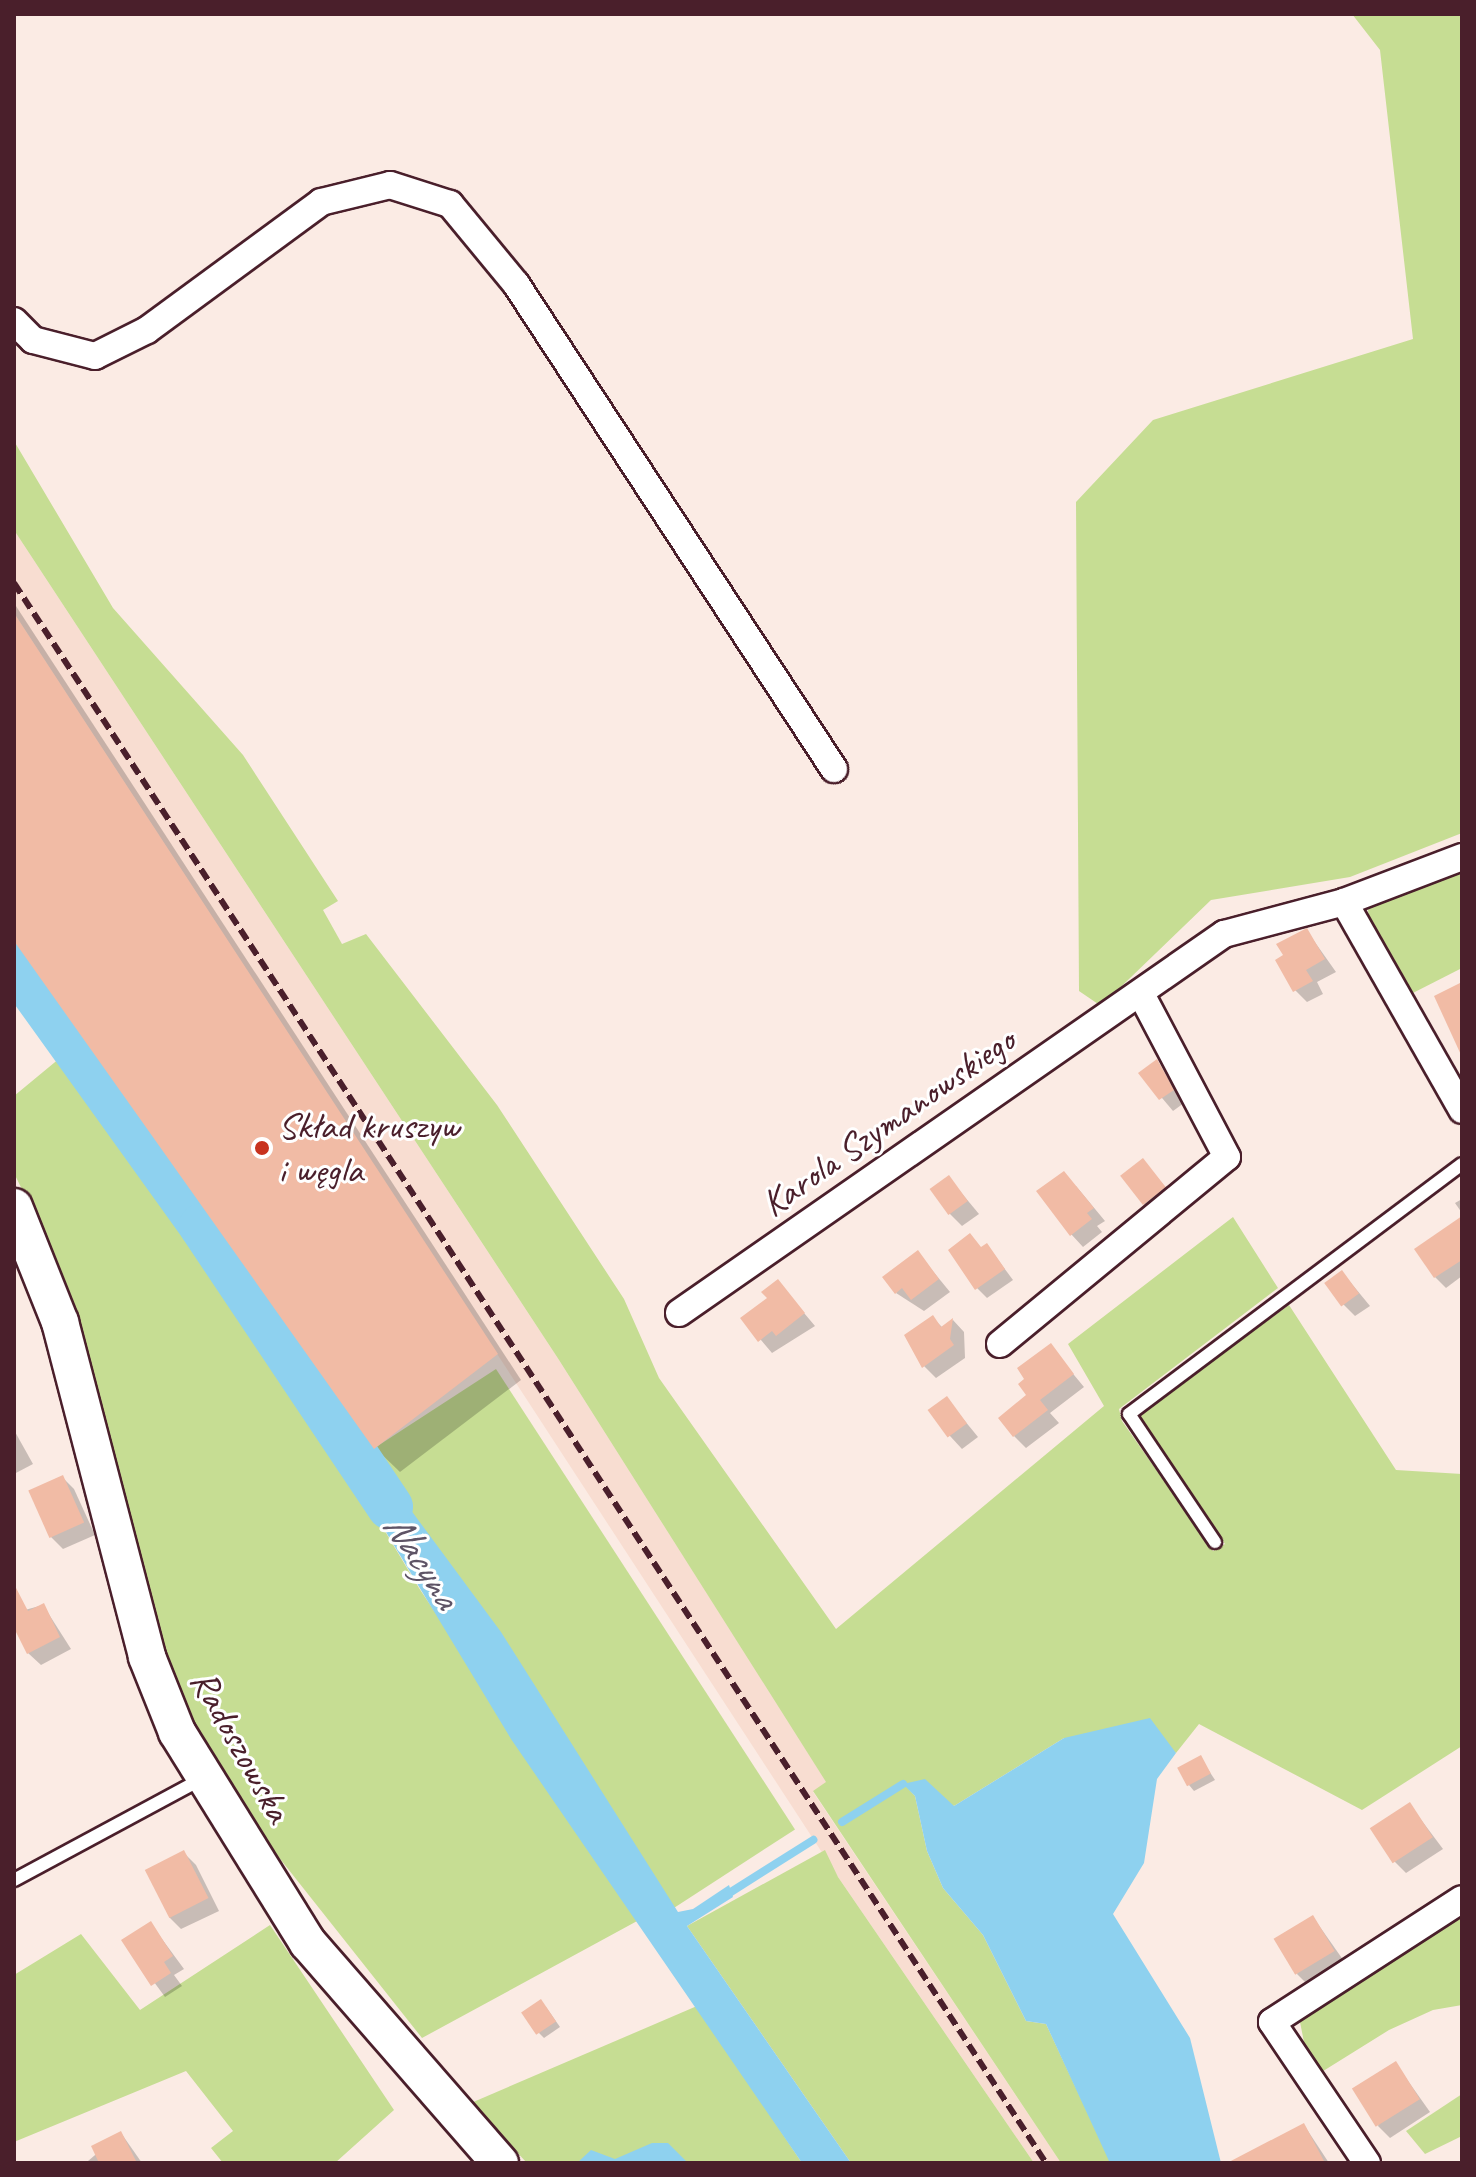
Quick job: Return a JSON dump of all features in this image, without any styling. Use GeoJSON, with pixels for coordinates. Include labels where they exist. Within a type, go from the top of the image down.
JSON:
{"type":"FeatureCollection","features":[{"type":"Feature","properties":{"kind":"street"},"geometry":{"type":"LineString","coordinates":[[14,321],[33,340],[95,356],[147,330],[321,202],[390,185],[450,204],[516,284],[834,769]]}},
{"type":"Feature","properties":{"kind":"street","name":"Karola Szymanowskiego"},"geometry":{"type":"LineString","coordinates":[[679,1313],[1224,934],[1344,902],[1462,857]]}},
{"type":"Feature","properties":{"kind":"street"},"geometry":{"type":"LineString","coordinates":[[1344,902],[1462,1110]]}},
{"type":"Feature","properties":{"kind":"street"},"geometry":{"type":"LineString","coordinates":[[1000,1344],[1227,1157],[1141,994]]}},
{"type":"Feature","properties":{"kind":"street","name":"Radoszowska"},"geometry":{"type":"LineString","coordinates":[[14,1207],[60,1322],[147,1657],[177,1732],[308,1943],[500,2163]]}},
{"type":"Feature","properties":{"kind":"street"},"geometry":{"type":"LineString","coordinates":[[1367,2163],[1272,2022],[1462,1899]]}},
{"type":"Feature","properties":{"kind":"lane"},"geometry":{"type":"LineString","coordinates":[[1215,1542],[1129,1414],[1462,1164]]}},
{"type":"Feature","properties":{"kind":"lane"},"geometry":{"type":"LineString","coordinates":[[14,1880],[203,1778]]}},
{"type":"Feature","properties":{"kind":"shaded area"},"geometry":{"type":"Polygon","coordinates":[[[14,530],[559,1360],[827,1783],[813,1792],[1061,2163],[1034,2163],[838,1877],[14,613],[14,530]]]}},
{"type":"Feature","properties":{"kind":"green space"},"geometry":{"type":"Polygon","coordinates":[[[1352,14],[1462,14],[1462,833],[1350,877],[1211,900],[1101,1006],[1079,991],[1076,502],[1153,420],[1413,339],[1380,50],[1352,14]]]}},
{"type":"Feature","properties":{"kind":"green space"},"geometry":{"type":"Polygon","coordinates":[[[14,441],[113,608],[243,755],[338,901],[323,910],[342,944],[366,934],[497,1105],[624,1299],[659,1378],[836,1629],[1104,1406],[1068,1344],[1233,1217],[1278,1288],[1119,1409],[1122,1421],[1213,1551],[1225,1544],[1136,1415],[1289,1305],[1396,1470],[1462,1474],[1462,1746],[1362,1810],[1199,1724],[1176,1753],[1168,1747],[1064,1738],[954,1806],[904,1784],[915,1796],[927,1851],[943,1888],[983,1935],[1026,2021],[1046,2024],[1111,2163],[1061,2163],[813,1791],[826,1782],[559,1360],[14,530],[14,441]]]}},
{"type":"Feature","properties":{"kind":"green space"},"geometry":{"type":"Polygon","coordinates":[[[1462,873],[1462,968],[1407,996],[1369,930],[1368,908],[1462,873]]]}},
{"type":"Feature","properties":{"kind":"green space"},"geometry":{"type":"Polygon","coordinates":[[[66,1053],[343,1461],[419,1588],[639,1920],[422,2038],[258,1831],[185,1714],[123,1519],[76,1325],[53,1253],[14,1173],[14,1096],[66,1053]]]}},
{"type":"Feature","properties":{"kind":"green space"},"geometry":{"type":"Polygon","coordinates":[[[496,1369],[795,1829],[670,1911],[371,1450],[496,1369]]]}},
{"type":"Feature","properties":{"kind":"green space"},"geometry":{"type":"Polygon","coordinates":[[[825,1850],[838,1877],[1034,2163],[851,2163],[687,1926],[825,1850]]]}},
{"type":"Feature","properties":{"kind":"green space"},"geometry":{"type":"Polygon","coordinates":[[[1462,1917],[1462,2005],[1433,2010],[1389,2030],[1320,2073],[1306,2052],[1300,2022],[1314,2008],[1462,1917]]]}},
{"type":"Feature","properties":{"kind":"green space"},"geometry":{"type":"Polygon","coordinates":[[[270,1925],[394,2110],[335,2163],[223,2163],[211,2148],[233,2131],[186,2071],[14,2142],[14,1975],[81,1934],[140,2010],[270,1925]]]}},
{"type":"Feature","properties":{"kind":"green space"},"geometry":{"type":"Polygon","coordinates":[[[697,2006],[802,2163],[527,2163],[471,2103],[697,2006]]]}},
{"type":"Feature","properties":{"kind":"green space"},"geometry":{"type":"Polygon","coordinates":[[[1462,2094],[1462,2136],[1425,2154],[1406,2131],[1462,2094]]]}},
{"type":"Feature","properties":{"kind":"water"},"geometry":{"type":"Polygon","coordinates":[[[365,1448],[501,1632],[678,1912],[693,1909],[729,1885],[733,1897],[687,1926],[851,2163],[802,2163],[511,1739],[343,1461],[365,1448]]]}},
{"type":"Feature","properties":{"kind":"water"},"geometry":{"type":"Polygon","coordinates":[[[1150,1718],[1176,1753],[1157,1779],[1144,1863],[1113,1914],[1190,2038],[1221,2163],[1109,2161],[1046,2024],[1026,2021],[983,1935],[943,1888],[927,1851],[915,1796],[903,1784],[925,1779],[954,1806],[1064,1738],[1150,1718]]]}},
{"type":"Feature","properties":{"kind":"water"},"geometry":{"type":"Polygon","coordinates":[[[652,2143],[668,2143],[688,2163],[577,2163],[591,2150],[615,2159],[652,2143]]]}},
{"type":"Feature","properties":{"kind":"building","name":"Skład kruszyw i węgla"},"geometry":{"type":"Polygon","coordinates":[[[14,613],[498,1354],[374,1449],[14,941],[14,613]]]}},
{"type":"Feature","properties":{"kind":"building"},"geometry":{"type":"Polygon","coordinates":[[[1307,928],[1325,959],[1306,970],[1313,981],[1293,992],[1275,960],[1283,955],[1276,944],[1307,928]]]}},
{"type":"Feature","properties":{"kind":"building"},"geometry":{"type":"Polygon","coordinates":[[[1462,982],[1462,1057],[1434,996],[1462,982]]]}},
{"type":"Feature","properties":{"kind":"building"},"geometry":{"type":"Polygon","coordinates":[[[1157,1059],[1174,1090],[1159,1100],[1138,1073],[1157,1059]]]}},
{"type":"Feature","properties":{"kind":"building"},"geometry":{"type":"Polygon","coordinates":[[[1143,1158],[1166,1187],[1143,1205],[1120,1176],[1143,1158]]]}},
{"type":"Feature","properties":{"kind":"building"},"geometry":{"type":"Polygon","coordinates":[[[1064,1171],[1094,1208],[1087,1213],[1092,1219],[1070,1236],[1036,1191],[1064,1171]]]}},
{"type":"Feature","properties":{"kind":"building"},"geometry":{"type":"Polygon","coordinates":[[[949,1175],[968,1201],[948,1215],[930,1189],[949,1175]]]}},
{"type":"Feature","properties":{"kind":"building"},"geometry":{"type":"Polygon","coordinates":[[[1462,1216],[1462,1260],[1434,1278],[1414,1249],[1462,1216]]]}},
{"type":"Feature","properties":{"kind":"building"},"geometry":{"type":"Polygon","coordinates":[[[970,1233],[981,1247],[987,1243],[1005,1269],[975,1290],[948,1250],[970,1233]]]}},
{"type":"Feature","properties":{"kind":"building"},"geometry":{"type":"Polygon","coordinates":[[[918,1250],[939,1279],[911,1300],[902,1288],[895,1294],[882,1277],[918,1250]]]}},
{"type":"Feature","properties":{"kind":"building"},"geometry":{"type":"Polygon","coordinates":[[[1342,1270],[1359,1293],[1341,1306],[1324,1283],[1342,1270]]]}},
{"type":"Feature","properties":{"kind":"building"},"geometry":{"type":"Polygon","coordinates":[[[778,1279],[805,1313],[776,1336],[772,1331],[758,1342],[740,1318],[767,1298],[761,1292],[778,1279]]]}},
{"type":"Feature","properties":{"kind":"building"},"geometry":{"type":"Polygon","coordinates":[[[933,1315],[941,1327],[953,1318],[950,1339],[954,1345],[922,1368],[904,1335],[933,1315]]]}},
{"type":"Feature","properties":{"kind":"building"},"geometry":{"type":"Polygon","coordinates":[[[1051,1343],[1074,1374],[1040,1400],[1048,1410],[1013,1437],[998,1418],[1026,1395],[1018,1384],[1024,1379],[1017,1368],[1051,1343]]]}},
{"type":"Feature","properties":{"kind":"building"},"geometry":{"type":"Polygon","coordinates":[[[947,1396],[967,1424],[948,1438],[928,1410],[947,1396]]]}},
{"type":"Feature","properties":{"kind":"building"},"geometry":{"type":"Polygon","coordinates":[[[63,1475],[84,1523],[49,1538],[28,1490],[63,1475]]]}},
{"type":"Feature","properties":{"kind":"building"},"geometry":{"type":"Polygon","coordinates":[[[14,1584],[28,1611],[44,1603],[60,1637],[27,1654],[14,1628],[14,1584]]]}},
{"type":"Feature","properties":{"kind":"building"},"geometry":{"type":"Polygon","coordinates":[[[1201,1755],[1211,1774],[1187,1786],[1177,1768],[1201,1755]]]}},
{"type":"Feature","properties":{"kind":"building"},"geometry":{"type":"Polygon","coordinates":[[[1410,1802],[1433,1837],[1393,1863],[1370,1828],[1410,1802]]]}},
{"type":"Feature","properties":{"kind":"building"},"geometry":{"type":"Polygon","coordinates":[[[184,1850],[209,1898],[169,1918],[145,1870],[184,1850]]]}},
{"type":"Feature","properties":{"kind":"building"},"geometry":{"type":"Polygon","coordinates":[[[1313,1915],[1335,1951],[1295,1975],[1274,1939],[1313,1915]]]}},
{"type":"Feature","properties":{"kind":"building"},"geometry":{"type":"Polygon","coordinates":[[[151,1921],[173,1956],[164,1962],[171,1973],[151,1986],[121,1940],[151,1921]]]}},
{"type":"Feature","properties":{"kind":"building"},"geometry":{"type":"Polygon","coordinates":[[[541,1999],[556,2021],[536,2035],[521,2012],[541,1999]]]}},
{"type":"Feature","properties":{"kind":"building"},"geometry":{"type":"Polygon","coordinates":[[[1396,2061],[1420,2099],[1376,2127],[1352,2089],[1396,2061]]]}},
{"type":"Feature","properties":{"kind":"building"},"geometry":{"type":"Polygon","coordinates":[[[1304,2123],[1325,2163],[1227,2163],[1304,2123]]]}},
{"type":"Feature","properties":{"kind":"building"},"geometry":{"type":"Polygon","coordinates":[[[121,2131],[137,2163],[99,2163],[91,2146],[121,2131]]]}},
{"type":"Feature","properties":{"kind":"waterway","name":"Nacyna"},"geometry":{"type":"LineString","coordinates":[[14,964],[202,1226],[390,1507]]}},
{"type":"Feature","properties":{"kind":"waterway"},"geometry":{"type":"LineString","coordinates":[[842,1822],[903,1784]]}},
{"type":"Feature","properties":{"kind":"waterway"},"geometry":{"type":"LineString","coordinates":[[723,1897],[813,1840]]}},
{"type":"Feature","properties":{"kind":"railway"},"geometry":{"type":"LineString","coordinates":[[14,583],[1046,2163]]}},
{"type":"Feature","properties":{"kind":"place","name":"Skład kruszyw i węgla"},"geometry":{"type":"Point","coordinates":[262,1148]}}]}
